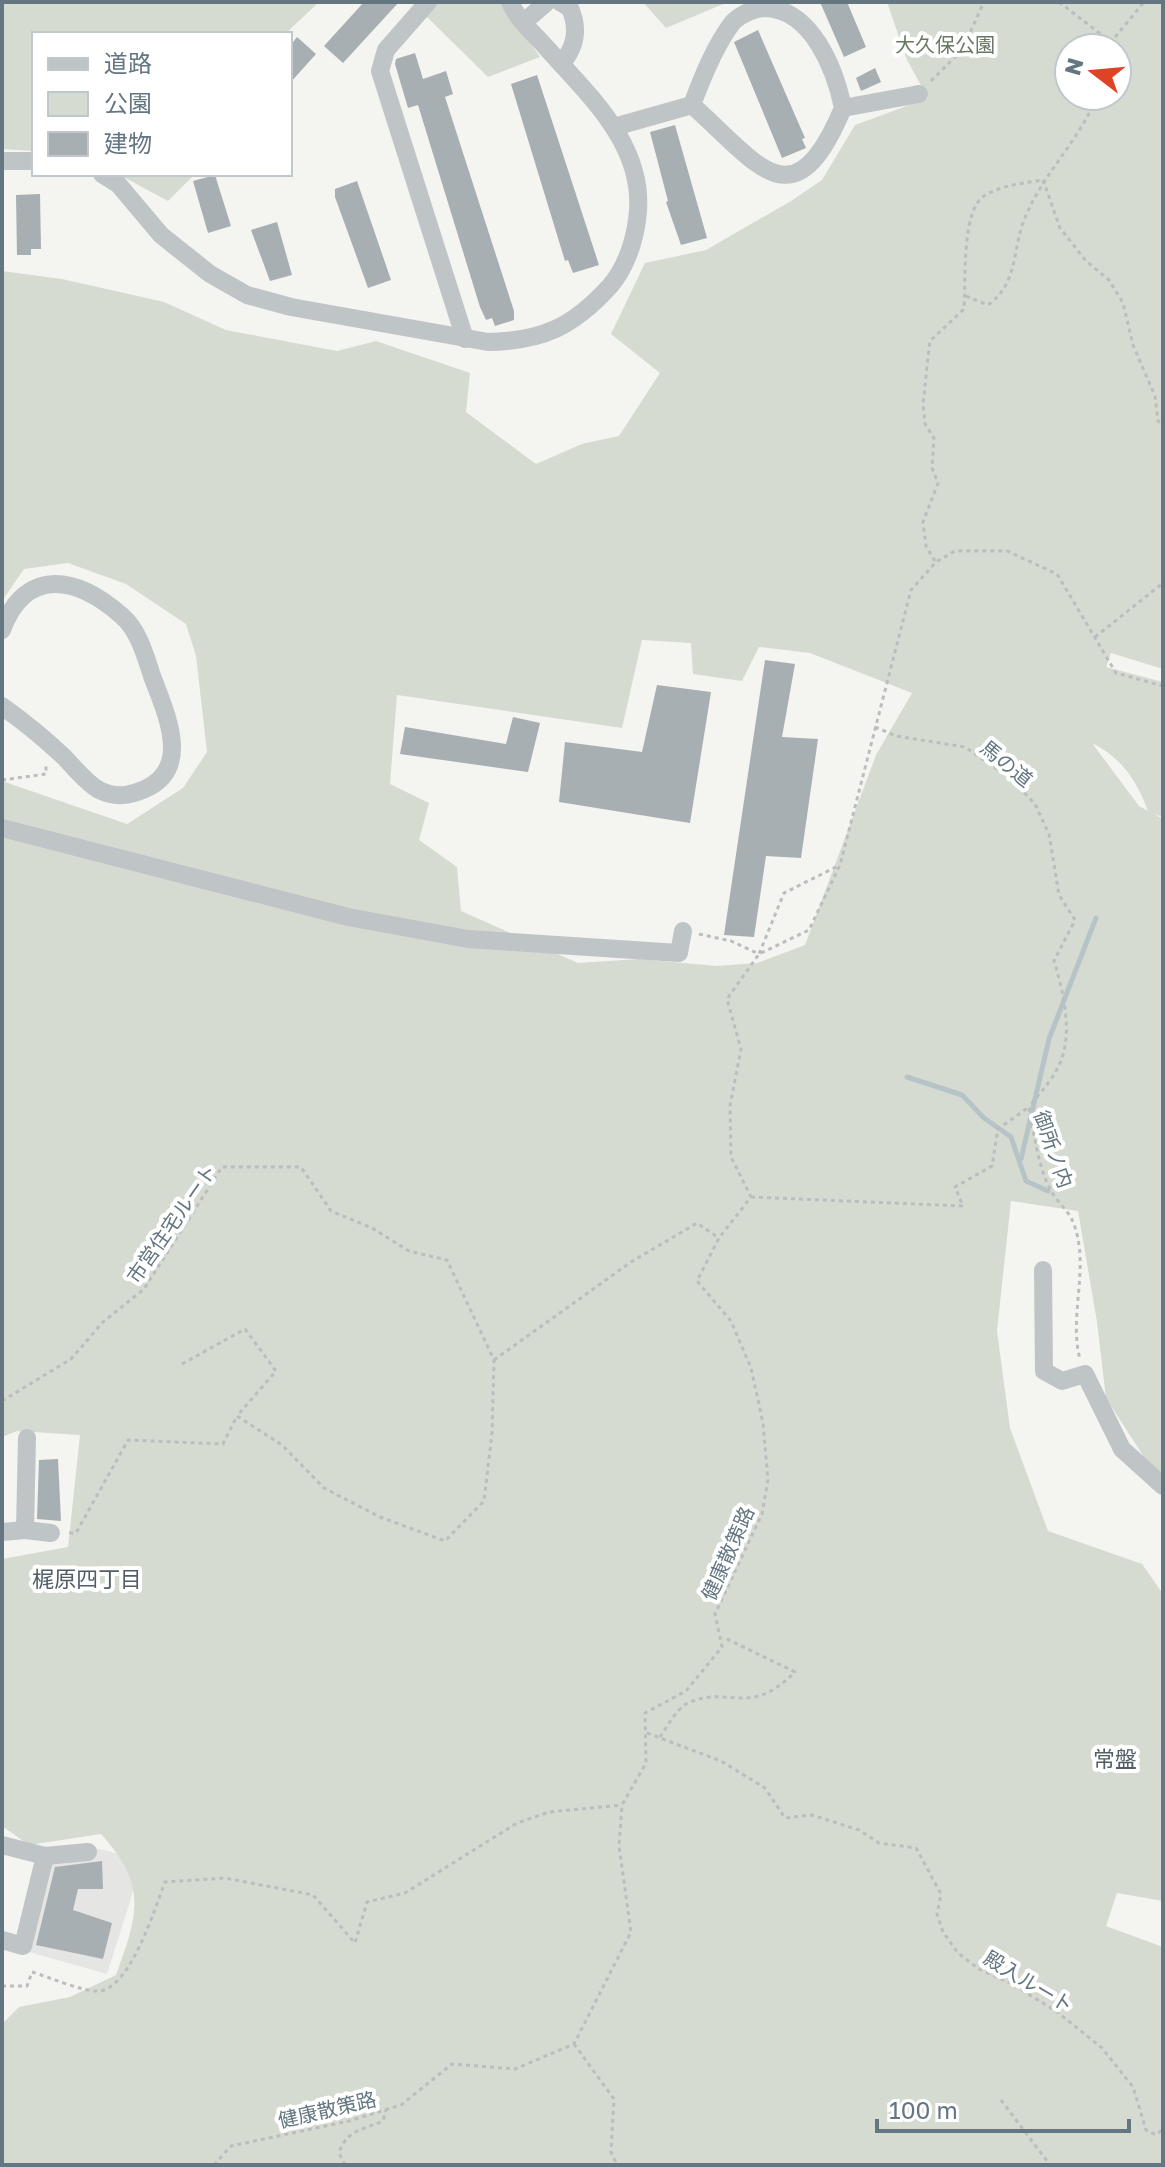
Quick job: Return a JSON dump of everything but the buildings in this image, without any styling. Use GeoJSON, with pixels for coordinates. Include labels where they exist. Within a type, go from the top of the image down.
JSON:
{"type":"FeatureCollection","features":[{"type":"Feature","properties":{"kind":"street"},"geometry":{"type":"LineString","coordinates":[[428,2],[386,50],[380,71],[465,339]]}},
{"type":"Feature","properties":{"kind":"street"},"geometry":{"type":"LineString","coordinates":[[105,176],[118,184],[161,235],[210,274],[247,295],[291,307],[465,339],[513,342],[557,329],[577,319],[615,280],[634,241],[641,196],[635,167],[614,127],[510,2]]}},
{"type":"Feature","properties":{"kind":"street"},"geometry":{"type":"LineString","coordinates":[[524,22],[547,2]]}},
{"type":"Feature","properties":{"kind":"street"},"geometry":{"type":"LineString","coordinates":[[560,2],[570,8],[576,33],[570,54],[561,64]]}},
{"type":"Feature","properties":{"kind":"street"},"geometry":{"type":"LineString","coordinates":[[614,127],[692,105],[735,20],[756,8],[778,9],[803,22],[823,53],[843,108],[830,139],[807,170],[786,177],[761,168],[692,105]]}},
{"type":"Feature","properties":{"kind":"street"},"geometry":{"type":"LineString","coordinates":[[843,108],[919,94]]}},
{"type":"Feature","properties":{"kind":"street"},"geometry":{"type":"LineString","coordinates":[[2,161],[32,161]]}},
{"type":"Feature","properties":{"kind":"street"},"geometry":{"type":"LineString","coordinates":[[2,630],[9,610],[29,588],[57,583],[90,595],[124,617],[140,640],[172,727],[169,766],[157,784],[120,797],[98,789],[2,706]]}},
{"type":"Feature","properties":{"kind":"street"},"geometry":{"type":"LineString","coordinates":[[2,828],[335,914],[468,939],[679,953],[683,931]]}},
{"type":"Feature","properties":{"kind":"street"},"geometry":{"type":"LineString","coordinates":[[1043,1270],[1044,1371],[1062,1381],[1085,1374],[1122,1449],[1163,1486]]}},
{"type":"Feature","properties":{"kind":"street"},"geometry":{"type":"LineString","coordinates":[[25,1530],[27,1438]]}},
{"type":"Feature","properties":{"kind":"street"},"geometry":{"type":"LineString","coordinates":[[2,1532],[25,1530],[51,1533]]}},
{"type":"Feature","properties":{"kind":"street"},"geometry":{"type":"LineString","coordinates":[[2,1845],[45,1856],[88,1852]]}},
{"type":"Feature","properties":{"kind":"street"},"geometry":{"type":"LineString","coordinates":[[2,1940],[23,1946],[45,1856]]}},
{"type":"Feature","properties":{"kind":"path"},"geometry":{"type":"LineString","coordinates":[[919,94],[946,62],[962,50],[984,2]]}},
{"type":"Feature","properties":{"kind":"path"},"geometry":{"type":"LineString","coordinates":[[1059,2],[1098,32]]}},
{"type":"Feature","properties":{"kind":"path"},"geometry":{"type":"LineString","coordinates":[[1119,32],[1144,2]]}},
{"type":"Feature","properties":{"kind":"path"},"geometry":{"type":"LineString","coordinates":[[965,295],[988,305],[1005,293],[1023,223],[1043,180],[1090,112]]}},
{"type":"Feature","properties":{"kind":"path"},"geometry":{"type":"LineString","coordinates":[[936,562],[926,546],[923,522],[938,483],[932,468],[934,438],[925,424],[923,404],[930,341],[964,309],[966,243],[972,211],[982,197],[995,191],[1043,180]]}},
{"type":"Feature","properties":{"kind":"path"},"geometry":{"type":"LineString","coordinates":[[1043,180],[1060,228],[1086,261],[1109,280],[1123,303],[1133,345],[1155,396],[1158,421],[1163,426]]}},
{"type":"Feature","properties":{"kind":"path"},"geometry":{"type":"LineString","coordinates":[[759,954],[809,930],[840,865],[911,590],[936,562],[955,551],[1007,551],[1057,574],[1116,673],[1163,686]]}},
{"type":"Feature","properties":{"kind":"path"},"geometry":{"type":"LineString","coordinates":[[1095,637],[1163,583]]}},
{"type":"Feature","properties":{"kind":"path","name":"馬の道"},"geometry":{"type":"LineString","coordinates":[[875,727],[896,736],[965,747],[1010,778],[1035,804],[1049,834],[1059,895],[1075,920],[1054,961],[1064,1009],[1065,1047],[1056,1071],[1029,1107]]}},
{"type":"Feature","properties":{"kind":"path"},"geometry":{"type":"LineString","coordinates":[[2,780],[46,774],[48,743]]}},
{"type":"Feature","properties":{"kind":"path"},"geometry":{"type":"LineString","coordinates":[[751,1197],[731,1157],[730,1106],[741,1049],[727,999],[759,954],[784,893],[840,865]]}},
{"type":"Feature","properties":{"kind":"path"},"geometry":{"type":"LineString","coordinates":[[683,931],[731,941],[759,954]]}},
{"type":"Feature","properties":{"kind":"path","name":"御所ノ内"},"geometry":{"type":"LineString","coordinates":[[751,1197],[963,1206],[955,1187],[992,1166],[998,1129],[1029,1107],[1035,1143],[1051,1190],[1073,1221],[1082,1279],[1077,1346],[1085,1374]]}},
{"type":"Feature","properties":{"kind":"path","name":"市営住宅ルート"},"geometry":{"type":"LineString","coordinates":[[2,1401],[71,1359],[103,1322],[144,1289],[222,1167],[301,1167],[331,1211],[372,1228],[409,1251],[447,1260],[494,1360]]}},
{"type":"Feature","properties":{"kind":"path","name":"健康散策路"},"geometry":{"type":"LineString","coordinates":[[723,1637],[715,1614],[762,1514],[768,1480],[763,1423],[751,1368],[731,1321],[697,1281],[719,1238],[751,1197]]}},
{"type":"Feature","properties":{"kind":"path"},"geometry":{"type":"LineString","coordinates":[[237,1416],[282,1445],[324,1488],[380,1517],[445,1541],[484,1501],[492,1433],[494,1360],[618,1271],[697,1223],[719,1238]]}},
{"type":"Feature","properties":{"kind":"path"},"geometry":{"type":"LineString","coordinates":[[51,1533],[76,1533],[128,1440],[223,1444],[237,1416],[276,1371],[245,1329],[182,1364]]}},
{"type":"Feature","properties":{"kind":"path"},"geometry":{"type":"LineString","coordinates":[[617,2165],[611,2152],[614,2099],[574,2044],[631,1932],[619,1846],[622,1805],[646,1763],[645,1713],[686,1691],[722,1647],[723,1637],[795,1672],[777,1690],[744,1701],[706,1699],[685,1704],[660,1737]]}},
{"type":"Feature","properties":{"kind":"path","name":"殿入ルート"},"geometry":{"type":"LineString","coordinates":[[646,1732],[721,1761],[765,1788],[785,1818],[812,1815],[859,1830],[879,1843],[916,1848],[941,1894],[937,1914],[943,1932],[958,1953],[1083,2030],[1124,2071],[1138,2097],[1146,2130],[1156,2135],[1163,2129]]}},
{"type":"Feature","properties":{"kind":"path"},"geometry":{"type":"LineString","coordinates":[[2,1986],[27,1986],[32,1972],[96,1991],[112,1987],[134,1959],[165,1882],[225,1878],[313,1895],[355,1943],[367,1902],[405,1893],[517,1823],[549,1812],[622,1805]]}},
{"type":"Feature","properties":{"kind":"path","name":"健康散策路"},"geometry":{"type":"LineString","coordinates":[[214,2165],[231,2146],[349,2121],[401,2105],[452,2064],[515,2069],[574,2044]]}},
{"type":"Feature","properties":{"kind":"path"},"geometry":{"type":"LineString","coordinates":[[1001,2100],[1050,2165]]}},
{"type":"Feature","properties":{"kind":"path"},"geometry":{"type":"LineString","coordinates":[[345,2165],[339,2153],[343,2141],[356,2129],[383,2121],[386,2110]]}},
{"type":"Feature","properties":{"kind":"shaded area"},"geometry":{"type":"Polygon","coordinates":[[[95,1848],[143,1860],[107,1974],[29,1952],[51,1849],[95,1848]]]}},
{"type":"Feature","properties":{"kind":"green space"},"geometry":{"type":"Polygon","coordinates":[[[2,2],[319,2],[287,32],[32,32],[32,151],[2,149],[2,2]]]}},
{"type":"Feature","properties":{"kind":"green space"},"geometry":{"type":"Polygon","coordinates":[[[438,2],[502,2],[540,57],[488,77],[425,15],[438,2]]]}},
{"type":"Feature","properties":{"kind":"green space"},"geometry":{"type":"Polygon","coordinates":[[[643,2],[728,2],[666,28],[643,2]]]}},
{"type":"Feature","properties":{"kind":"green space","name":"大久保公園"},"geometry":{"type":"Polygon","coordinates":[[[887,2],[1163,2],[1163,669],[1111,653],[1106,667],[1163,682],[1163,817],[1154,814],[1163,819],[1163,1477],[1151,1468],[1106,1398],[1078,1211],[1011,1201],[997,1331],[1010,1428],[1048,1531],[1142,1564],[1163,1594],[1163,1901],[1117,1893],[1106,1926],[1163,1947],[1163,2165],[2,2165],[2,2024],[19,2007],[70,1997],[116,1975],[130,1935],[134,1901],[126,1869],[101,1834],[29,1845],[2,1826],[2,1559],[68,1547],[80,1435],[17,1431],[2,1437],[2,781],[127,824],[183,788],[207,752],[196,656],[186,624],[126,584],[68,563],[24,569],[2,601],[2,271],[62,279],[164,302],[226,330],[337,351],[376,341],[470,373],[466,412],[536,464],[582,444],[619,436],[660,373],[611,334],[645,263],[706,250],[791,201],[822,180],[855,125],[928,98],[907,60],[887,2]],[[642,640],[622,728],[397,695],[390,784],[429,803],[419,840],[457,867],[461,911],[578,963],[639,959],[717,966],[757,963],[805,945],[876,755],[912,693],[810,653],[759,647],[742,681],[693,674],[691,643],[642,640]],[[1092,743],[1139,806],[1148,811],[1127,771],[1111,755],[1092,743]]]}},
{"type":"Feature","properties":{"kind":"green space"},"geometry":{"type":"Polygon","coordinates":[[[122,176],[193,176],[168,201],[122,176]]]}},
{"type":"Feature","properties":{"kind":"waterway"},"geometry":{"type":"LineString","coordinates":[[1021,1159],[1049,1039],[1096,918]]}},
{"type":"Feature","properties":{"kind":"waterway"},"geometry":{"type":"LineString","coordinates":[[907,1077],[962,1095],[984,1118],[1011,1137],[1026,1181],[1048,1191]]}},
{"type":"Feature","properties":{"kind":"district","name":"梶原四丁目"},"geometry":{"type":"Point","coordinates":[87,1578]}},
{"type":"Feature","properties":{"kind":"district","name":"常盤"},"geometry":{"type":"Point","coordinates":[1115,1758]}}]}
